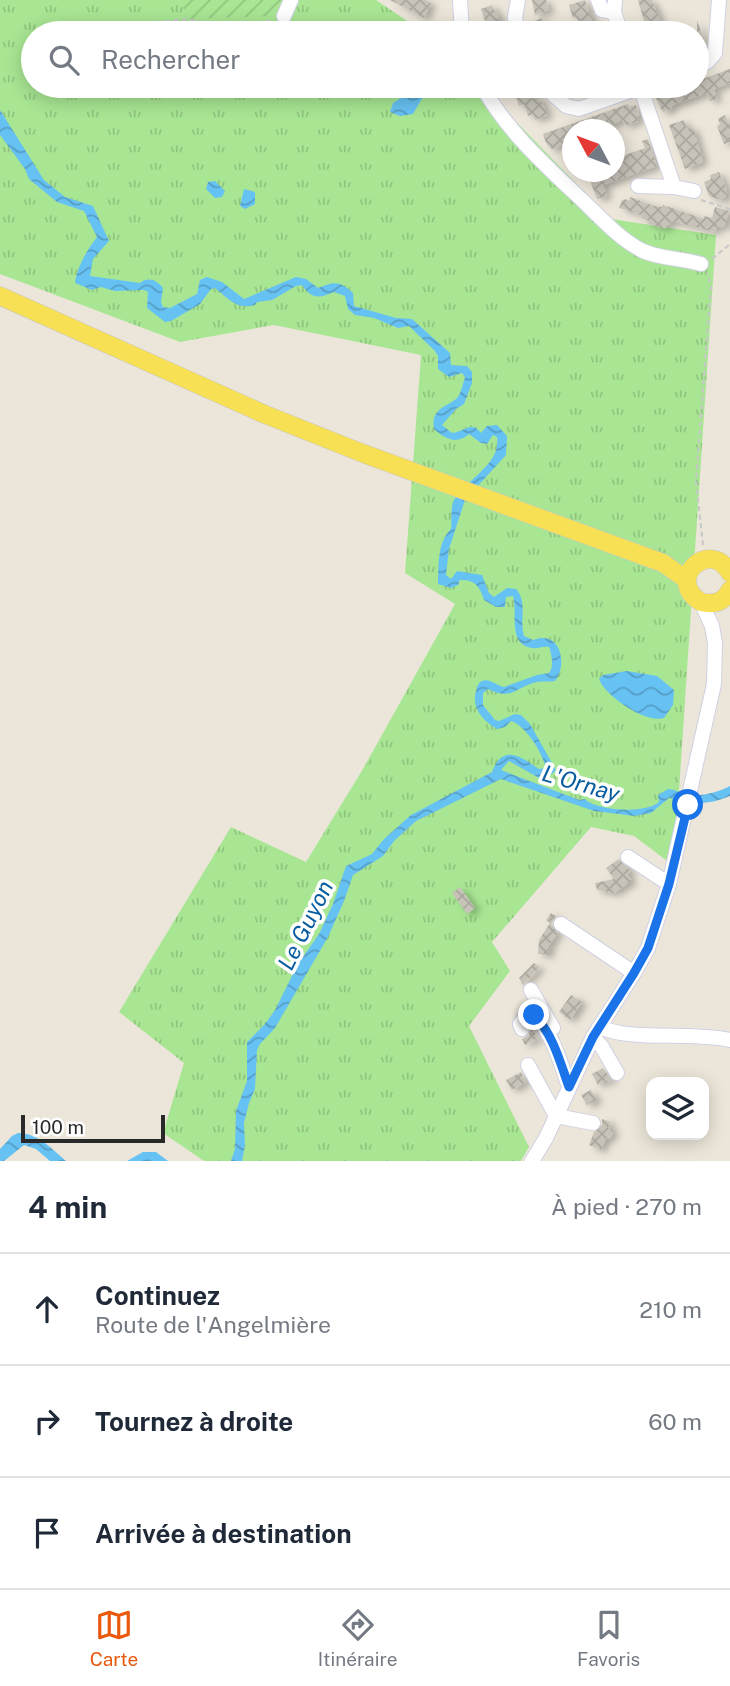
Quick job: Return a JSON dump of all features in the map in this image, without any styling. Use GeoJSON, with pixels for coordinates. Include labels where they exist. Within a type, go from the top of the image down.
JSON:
{"type":"FeatureCollection","features":[{"type":"Feature","properties":{"kind":"main road"},"geometry":{"type":"LineString","coordinates":[[0,296],[239,404],[362,453],[663,563],[695,568],[718,561],[730,573]]}},
{"type":"Feature","properties":{"kind":"main road"},"geometry":{"type":"LineString","coordinates":[[695,568],[690,593],[721,598]]}},
{"type":"Feature","properties":{"kind":"street"},"geometry":{"type":"LineString","coordinates":[[284,16],[291,0]]}},
{"type":"Feature","properties":{"kind":"street"},"geometry":{"type":"LineString","coordinates":[[460,0],[461,21]]}},
{"type":"Feature","properties":{"kind":"street"},"geometry":{"type":"LineString","coordinates":[[516,21],[518,0]]}},
{"type":"Feature","properties":{"kind":"street"},"geometry":{"type":"LineString","coordinates":[[598,0],[602,10],[614,6]]}},
{"type":"Feature","properties":{"kind":"street"},"geometry":{"type":"LineString","coordinates":[[709,60],[715,53],[719,0]]}},
{"type":"Feature","properties":{"kind":"street"},"geometry":{"type":"LineString","coordinates":[[488,98],[525,144],[621,236],[643,251],[659,257],[685,259],[701,264]]}},
{"type":"Feature","properties":{"kind":"street"},"geometry":{"type":"LineString","coordinates":[[557,98],[566,106],[579,109],[609,98]]}},
{"type":"Feature","properties":{"kind":"street"},"geometry":{"type":"LineString","coordinates":[[646,98],[674,187]]}},
{"type":"Feature","properties":{"kind":"street"},"geometry":{"type":"LineString","coordinates":[[638,186],[674,187],[694,191]]}},
{"type":"Feature","properties":{"kind":"street"},"geometry":{"type":"LineString","coordinates":[[532,1161],[596,1032],[648,948],[669,884],[715,684],[715,643],[712,626],[721,598]]}},
{"type":"Feature","properties":{"kind":"street"},"geometry":{"type":"LineString","coordinates":[[628,857],[669,884]]}},
{"type":"Feature","properties":{"kind":"street"},"geometry":{"type":"LineString","coordinates":[[561,924],[634,973]]}},
{"type":"Feature","properties":{"kind":"street"},"geometry":{"type":"LineString","coordinates":[[531,990],[576,1073]]}},
{"type":"Feature","properties":{"kind":"street"},"geometry":{"type":"LineString","coordinates":[[522,1029],[520,1024],[527,1015],[534,1015],[543,1024],[569,1087]]}},
{"type":"Feature","properties":{"kind":"street"},"geometry":{"type":"LineString","coordinates":[[596,1032],[695,1034],[730,1040]]}},
{"type":"Feature","properties":{"kind":"street"},"geometry":{"type":"LineString","coordinates":[[596,1032],[617,1073]]}},
{"type":"Feature","properties":{"kind":"street"},"geometry":{"type":"LineString","coordinates":[[528,1065],[556,1116]]}},
{"type":"Feature","properties":{"kind":"street"},"geometry":{"type":"LineString","coordinates":[[556,1116],[593,1123]]}},
{"type":"Feature","properties":{"kind":"path"},"geometry":{"type":"LineString","coordinates":[[266,21],[284,16]]}},
{"type":"Feature","properties":{"kind":"path"},"geometry":{"type":"LineString","coordinates":[[167,21],[198,21]]}},
{"type":"Feature","properties":{"kind":"path"},"geometry":{"type":"LineString","coordinates":[[694,191],[698,200],[730,209]]}},
{"type":"Feature","properties":{"kind":"path"},"geometry":{"type":"LineString","coordinates":[[695,568],[696,481],[711,286],[708,274],[701,264],[715,257],[730,244]]}},
{"type":"Feature","properties":{"kind":"green space"},"geometry":{"type":"Polygon","coordinates":[[[0,0],[178,0],[187,14],[292,0],[376,0],[407,21],[21,21],[21,98],[493,98],[562,169],[562,182],[575,182],[611,219],[716,235],[674,866],[634,836],[591,827],[492,942],[510,971],[469,1026],[529,1147],[521,1161],[204,1161],[163,1133],[184,1063],[119,1012],[231,827],[306,862],[363,769],[455,604],[405,573],[421,355],[274,325],[180,342],[0,274],[0,0]]]}},
{"type":"Feature","properties":{"kind":"green space"},"geometry":{"type":"Polygon","coordinates":[[[178,0],[289,0],[279,16],[186,19],[187,14],[178,0]]]}},
{"type":"Feature","properties":{"kind":"water"},"geometry":{"type":"Polygon","coordinates":[[[401,98],[422,98],[413,114],[400,116],[390,112],[393,103],[401,98]]]}},
{"type":"Feature","properties":{"kind":"water"},"geometry":{"type":"Polygon","coordinates":[[[0,110],[44,180],[65,197],[93,206],[109,241],[93,259],[90,276],[140,283],[152,280],[163,288],[163,307],[170,308],[197,294],[200,280],[207,277],[222,282],[244,299],[296,277],[306,279],[318,288],[340,284],[353,293],[354,306],[396,318],[412,319],[450,353],[451,365],[467,366],[472,372],[472,383],[464,404],[442,425],[452,433],[474,427],[481,433],[487,426],[497,425],[507,436],[506,455],[465,500],[449,549],[446,575],[451,579],[457,571],[482,575],[489,593],[494,597],[507,588],[516,589],[522,600],[524,636],[533,640],[550,640],[556,644],[561,658],[559,674],[555,681],[537,682],[503,694],[488,689],[483,693],[483,705],[495,720],[499,721],[515,714],[521,715],[530,724],[556,770],[539,778],[509,761],[501,770],[579,800],[585,799],[599,806],[621,810],[653,806],[659,802],[658,795],[668,789],[702,795],[730,786],[730,796],[721,799],[700,803],[669,798],[651,813],[634,816],[594,811],[501,779],[416,821],[394,841],[383,856],[353,875],[328,937],[275,1028],[260,1044],[257,1050],[255,1089],[244,1123],[245,1145],[242,1161],[231,1161],[235,1149],[236,1111],[247,1081],[247,1042],[275,1010],[298,964],[319,934],[346,866],[372,854],[384,839],[411,815],[492,772],[496,763],[507,755],[526,760],[539,769],[546,768],[537,747],[522,728],[511,721],[505,727],[497,729],[492,726],[479,713],[475,697],[482,681],[504,687],[549,673],[551,654],[549,647],[532,648],[519,641],[513,596],[506,597],[505,607],[496,607],[484,600],[473,582],[460,580],[458,585],[451,588],[438,584],[440,554],[443,541],[451,529],[454,500],[488,464],[497,447],[497,437],[493,435],[487,444],[469,434],[460,439],[451,439],[434,429],[436,413],[459,395],[465,377],[462,373],[449,377],[438,369],[438,356],[435,351],[409,326],[398,328],[374,318],[355,315],[348,309],[345,296],[334,292],[316,296],[302,285],[272,300],[243,306],[215,288],[211,289],[200,304],[165,322],[147,308],[148,292],[144,290],[115,291],[101,287],[92,290],[75,283],[83,259],[97,237],[84,211],[57,202],[29,179],[25,169],[0,135],[0,110]]]}},
{"type":"Feature","properties":{"kind":"water"},"geometry":{"type":"Polygon","coordinates":[[[215,181],[225,191],[222,197],[215,198],[206,189],[208,182],[215,181]]]}},
{"type":"Feature","properties":{"kind":"water"},"geometry":{"type":"Polygon","coordinates":[[[244,189],[255,192],[255,204],[245,209],[240,206],[244,189]]]}},
{"type":"Feature","properties":{"kind":"water"},"geometry":{"type":"Polygon","coordinates":[[[627,671],[657,676],[674,690],[673,705],[664,718],[647,717],[627,707],[609,693],[599,679],[603,675],[627,671]]]}},
{"type":"Feature","properties":{"kind":"water"},"geometry":{"type":"Polygon","coordinates":[[[18,1133],[38,1139],[66,1161],[50,1161],[36,1149],[24,1145],[4,1161],[0,1161],[0,1149],[18,1133]]]}},
{"type":"Feature","properties":{"kind":"water"},"geometry":{"type":"Polygon","coordinates":[[[143,1152],[156,1152],[168,1161],[127,1161],[143,1152]]]}},
{"type":"Feature","properties":{"kind":"building"},"geometry":{"type":"Polygon","coordinates":[[[390,0],[426,0],[431,3],[424,18],[390,0]]]}},
{"type":"Feature","properties":{"kind":"building"},"geometry":{"type":"Polygon","coordinates":[[[532,0],[546,0],[549,10],[535,15],[532,0]]]}},
{"type":"Feature","properties":{"kind":"building"},"geometry":{"type":"Polygon","coordinates":[[[585,0],[592,21],[578,21],[576,17],[573,18],[569,5],[585,0]]]}},
{"type":"Feature","properties":{"kind":"building"},"geometry":{"type":"Polygon","coordinates":[[[638,0],[652,0],[660,21],[644,21],[638,0]]]}},
{"type":"Feature","properties":{"kind":"building"},"geometry":{"type":"Polygon","coordinates":[[[492,5],[500,21],[485,21],[481,9],[492,5]]]}},
{"type":"Feature","properties":{"kind":"building"},"geometry":{"type":"Polygon","coordinates":[[[730,69],[730,83],[714,89],[717,99],[709,101],[708,98],[709,77],[730,69]]]}},
{"type":"Feature","properties":{"kind":"building"},"geometry":{"type":"Polygon","coordinates":[[[517,98],[539,98],[548,115],[535,120],[533,114],[528,116],[524,104],[519,106],[517,98]]]}},
{"type":"Feature","properties":{"kind":"building"},"geometry":{"type":"Polygon","coordinates":[[[656,98],[693,98],[663,112],[656,98]]]}},
{"type":"Feature","properties":{"kind":"building"},"geometry":{"type":"Polygon","coordinates":[[[628,104],[629,107],[636,105],[640,117],[639,121],[625,126],[625,119],[586,119],[628,104]]]}},
{"type":"Feature","properties":{"kind":"building"},"geometry":{"type":"Polygon","coordinates":[[[725,115],[730,126],[730,142],[724,144],[717,126],[720,124],[718,119],[725,115]]]}},
{"type":"Feature","properties":{"kind":"building"},"geometry":{"type":"Polygon","coordinates":[[[684,120],[687,129],[693,127],[703,162],[685,169],[669,125],[684,120]]]}},
{"type":"Feature","properties":{"kind":"building"},"geometry":{"type":"Polygon","coordinates":[[[562,127],[562,145],[552,149],[543,134],[562,127]]]}},
{"type":"Feature","properties":{"kind":"building"},"geometry":{"type":"Polygon","coordinates":[[[648,139],[657,166],[625,177],[625,155],[645,148],[642,141],[648,139]]]}},
{"type":"Feature","properties":{"kind":"building"},"geometry":{"type":"Polygon","coordinates":[[[719,172],[727,190],[724,201],[709,196],[704,182],[711,179],[710,175],[719,172]]]}},
{"type":"Feature","properties":{"kind":"building"},"geometry":{"type":"Polygon","coordinates":[[[591,182],[612,182],[603,185],[607,196],[597,199],[591,182]]]}},
{"type":"Feature","properties":{"kind":"building"},"geometry":{"type":"Polygon","coordinates":[[[630,197],[704,219],[704,216],[712,218],[715,207],[729,211],[724,228],[717,226],[715,232],[672,221],[665,229],[648,224],[649,221],[641,218],[642,215],[619,208],[622,201],[629,201],[630,197]]]}},
{"type":"Feature","properties":{"kind":"building"},"geometry":{"type":"Polygon","coordinates":[[[619,859],[631,871],[627,874],[632,881],[614,893],[597,890],[595,883],[614,879],[606,868],[619,859]]]}},
{"type":"Feature","properties":{"kind":"building"},"geometry":{"type":"Polygon","coordinates":[[[460,887],[475,908],[467,914],[452,893],[460,887]]]}},
{"type":"Feature","properties":{"kind":"building"},"geometry":{"type":"Polygon","coordinates":[[[551,913],[556,916],[551,924],[558,933],[549,945],[549,955],[538,954],[539,940],[550,923],[546,920],[551,913]]]}},
{"type":"Feature","properties":{"kind":"building"},"geometry":{"type":"Polygon","coordinates":[[[534,963],[540,967],[523,985],[519,978],[534,963]]]}},
{"type":"Feature","properties":{"kind":"building"},"geometry":{"type":"Polygon","coordinates":[[[571,995],[582,1002],[570,1020],[559,1012],[571,995]]]}},
{"type":"Feature","properties":{"kind":"building"},"geometry":{"type":"Polygon","coordinates":[[[531,1028],[540,1040],[536,1039],[525,1045],[522,1039],[529,1035],[531,1028]]]}},
{"type":"Feature","properties":{"kind":"building"},"geometry":{"type":"Polygon","coordinates":[[[603,1068],[612,1081],[609,1083],[607,1079],[598,1085],[592,1074],[603,1068]]]}},
{"type":"Feature","properties":{"kind":"building"},"geometry":{"type":"Polygon","coordinates":[[[521,1072],[526,1082],[512,1090],[506,1080],[521,1072]]]}},
{"type":"Feature","properties":{"kind":"building"},"geometry":{"type":"Polygon","coordinates":[[[591,1090],[597,1100],[587,1105],[581,1095],[591,1090]]]}},
{"type":"Feature","properties":{"kind":"building"},"geometry":{"type":"Polygon","coordinates":[[[602,1119],[611,1122],[608,1128],[614,1130],[610,1139],[606,1138],[601,1150],[589,1145],[594,1132],[602,1125],[602,1119]]]}},
{"type":"Feature","properties":{"kind":"route"},"geometry":{"type":"LineString","coordinates":[[534,1015],[543,1024],[555,1048],[569,1087],[593,1037],[648,948],[669,884],[688,805]]}},
{"type":"Feature","properties":{"kind":"water label","name":"L'Ornay"},"geometry":{"type":"Point","coordinates":[581,783]}},
{"type":"Feature","properties":{"kind":"water label","name":"Le Guyon"},"geometry":{"type":"Point","coordinates":[305,925]}}]}
